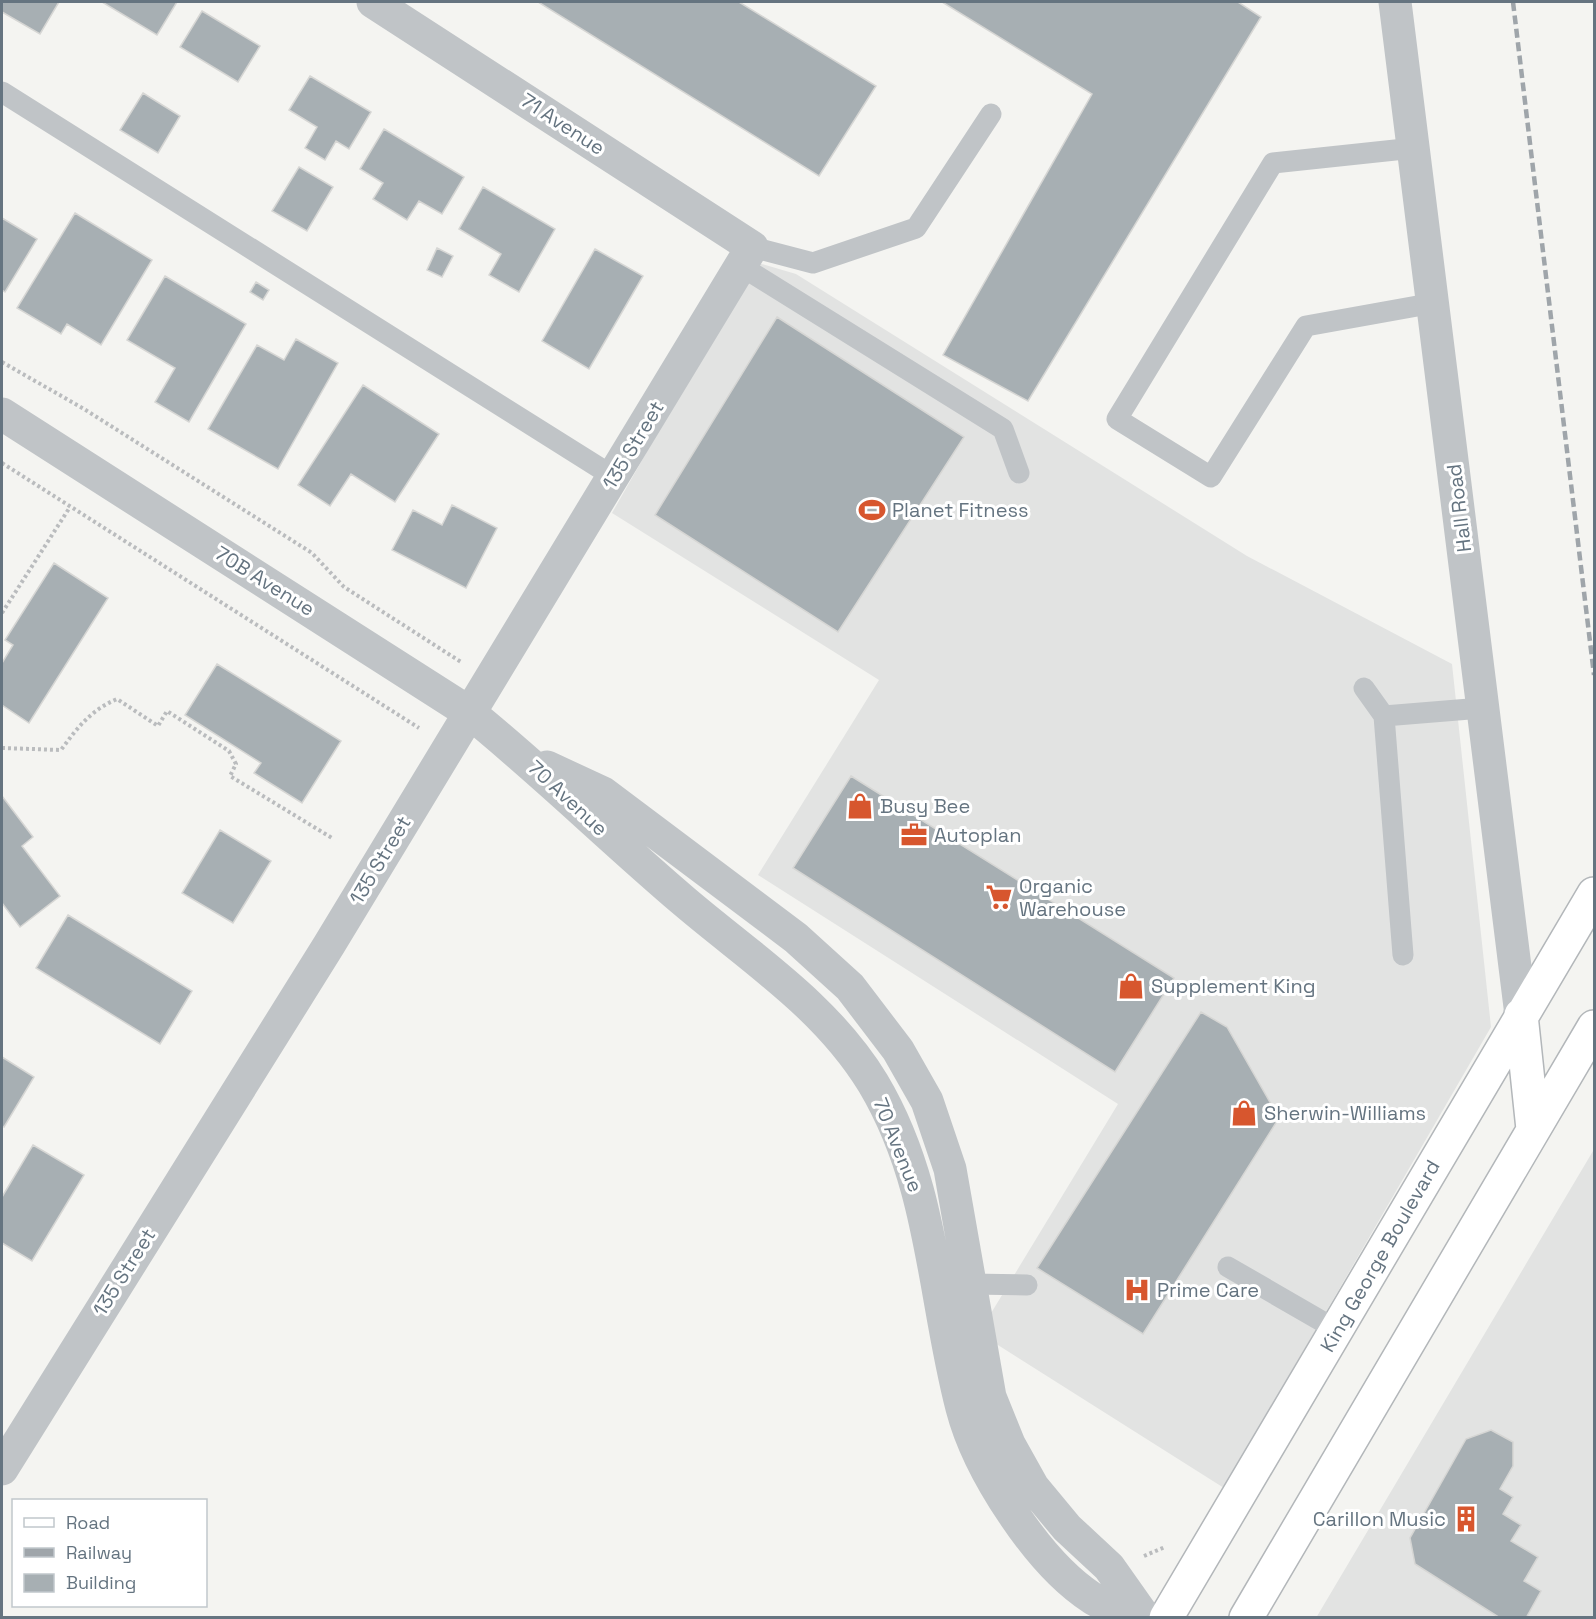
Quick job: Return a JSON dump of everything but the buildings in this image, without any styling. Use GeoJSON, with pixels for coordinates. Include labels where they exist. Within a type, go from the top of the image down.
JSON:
{"type":"FeatureCollection","features":[{"type":"Feature","properties":{"kind":"main road","name":"King George Boulevard"},"geometry":{"type":"LineString","coordinates":[[1166,1617],[1594,894]]}},
{"type":"Feature","properties":{"kind":"main road"},"geometry":{"type":"LineString","coordinates":[[1521,1015],[1533,1129]]}},
{"type":"Feature","properties":{"kind":"main road"},"geometry":{"type":"LineString","coordinates":[[1246,1617],[1594,1027]]}},
{"type":"Feature","properties":{"kind":"street","name":"71 Avenue"},"geometry":{"type":"LineString","coordinates":[[373,2],[747,256]]}},
{"type":"Feature","properties":{"kind":"street","name":"Hall Road"},"geometry":{"type":"LineString","coordinates":[[1395,2],[1521,1015]]}},
{"type":"Feature","properties":{"kind":"street","name":"135 Street"},"geometry":{"type":"LineString","coordinates":[[2,1469],[470,713],[747,256]]}},
{"type":"Feature","properties":{"kind":"street","name":"70B Avenue"},"geometry":{"type":"LineString","coordinates":[[2,414],[470,713],[524,756]]}},
{"type":"Feature","properties":{"kind":"street","name":"70 Avenue"},"geometry":{"type":"LineString","coordinates":[[524,756],[603,793],[796,938],[850,987],[898,1050],[927,1101],[950,1169],[990,1397],[1009,1444],[1033,1487],[1067,1528],[1108,1568],[1145,1617]]}},
{"type":"Feature","properties":{"kind":"street","name":"70 Avenue"},"geometry":{"type":"LineString","coordinates":[[524,756],[590,820],[687,903],[786,982],[833,1027],[873,1083],[899,1135],[920,1191],[962,1410],[982,1458],[1004,1501],[1034,1542],[1091,1597],[1128,1617]]}},
{"type":"Feature","properties":{"kind":"lane"},"geometry":{"type":"LineString","coordinates":[[2,92],[614,477]]}},
{"type":"Feature","properties":{"kind":"lane"},"geometry":{"type":"LineString","coordinates":[[747,256],[813,263],[916,228],[991,114]]}},
{"type":"Feature","properties":{"kind":"lane"},"geometry":{"type":"LineString","coordinates":[[1414,148],[1273,164],[1117,418],[1211,477],[1306,326],[1434,303]]}},
{"type":"Feature","properties":{"kind":"lane"},"geometry":{"type":"LineString","coordinates":[[747,256],[1003,429],[1020,473]]}},
{"type":"Feature","properties":{"kind":"lane"},"geometry":{"type":"LineString","coordinates":[[1364,688],[1384,716],[1403,955]]}},
{"type":"Feature","properties":{"kind":"lane"},"geometry":{"type":"LineString","coordinates":[[1384,716],[1482,708]]}},
{"type":"Feature","properties":{"kind":"lane"},"geometry":{"type":"LineString","coordinates":[[1228,1267],[1337,1330]]}},
{"type":"Feature","properties":{"kind":"lane"},"geometry":{"type":"LineString","coordinates":[[970,1284],[1028,1285]]}},
{"type":"Feature","properties":{"kind":"path"},"geometry":{"type":"LineString","coordinates":[[2,362],[84,409],[312,553],[344,586],[457,658]]}},
{"type":"Feature","properties":{"kind":"path"},"geometry":{"type":"LineString","coordinates":[[2,463],[412,724]]}},
{"type":"Feature","properties":{"kind":"path"},"geometry":{"type":"LineString","coordinates":[[2,613],[70,507]]}},
{"type":"Feature","properties":{"kind":"path"},"geometry":{"type":"LineString","coordinates":[[2,748],[61,750],[87,717],[99,707],[117,699],[158,726],[167,711],[229,751],[236,764],[230,776],[332,838]]}},
{"type":"Feature","properties":{"kind":"shaded area"},"geometry":{"type":"Polygon","coordinates":[[[755,262],[796,274],[1247,556],[1452,664],[1491,1027],[1224,1488],[979,1333],[1118,1104],[758,875],[879,680],[612,513],[755,262]]]}},
{"type":"Feature","properties":{"kind":"shaded area"},"geometry":{"type":"Polygon","coordinates":[[[1593,1151],[1594,1617],[1316,1618],[1593,1151]]]}},
{"type":"Feature","properties":{"kind":"railway"},"geometry":{"type":"LineString","coordinates":[[1513,2],[1594,675]]}},
{"type":"Feature","properties":{"kind":"place","name":"Planet Fitness"},"geometry":{"type":"Point","coordinates":[872,510]}},
{"type":"Feature","properties":{"kind":"place","name":"Busy Bee"},"geometry":{"type":"Point","coordinates":[860,806]}},
{"type":"Feature","properties":{"kind":"place","name":"Autoplan"},"geometry":{"type":"Point","coordinates":[914,835]}},
{"type":"Feature","properties":{"kind":"place","name":"Organic Warehouse"},"geometry":{"type":"Point","coordinates":[999,897]}},
{"type":"Feature","properties":{"kind":"place","name":"Supplement King"},"geometry":{"type":"Point","coordinates":[1131,986]}},
{"type":"Feature","properties":{"kind":"place","name":"Sherwin-Williams"},"geometry":{"type":"Point","coordinates":[1244,1113]}},
{"type":"Feature","properties":{"kind":"place","name":"Prime Care"},"geometry":{"type":"Point","coordinates":[1137,1290]}},
{"type":"Feature","properties":{"kind":"place","name":"Carillon Music"},"geometry":{"type":"Point","coordinates":[1466,1519]}}]}
